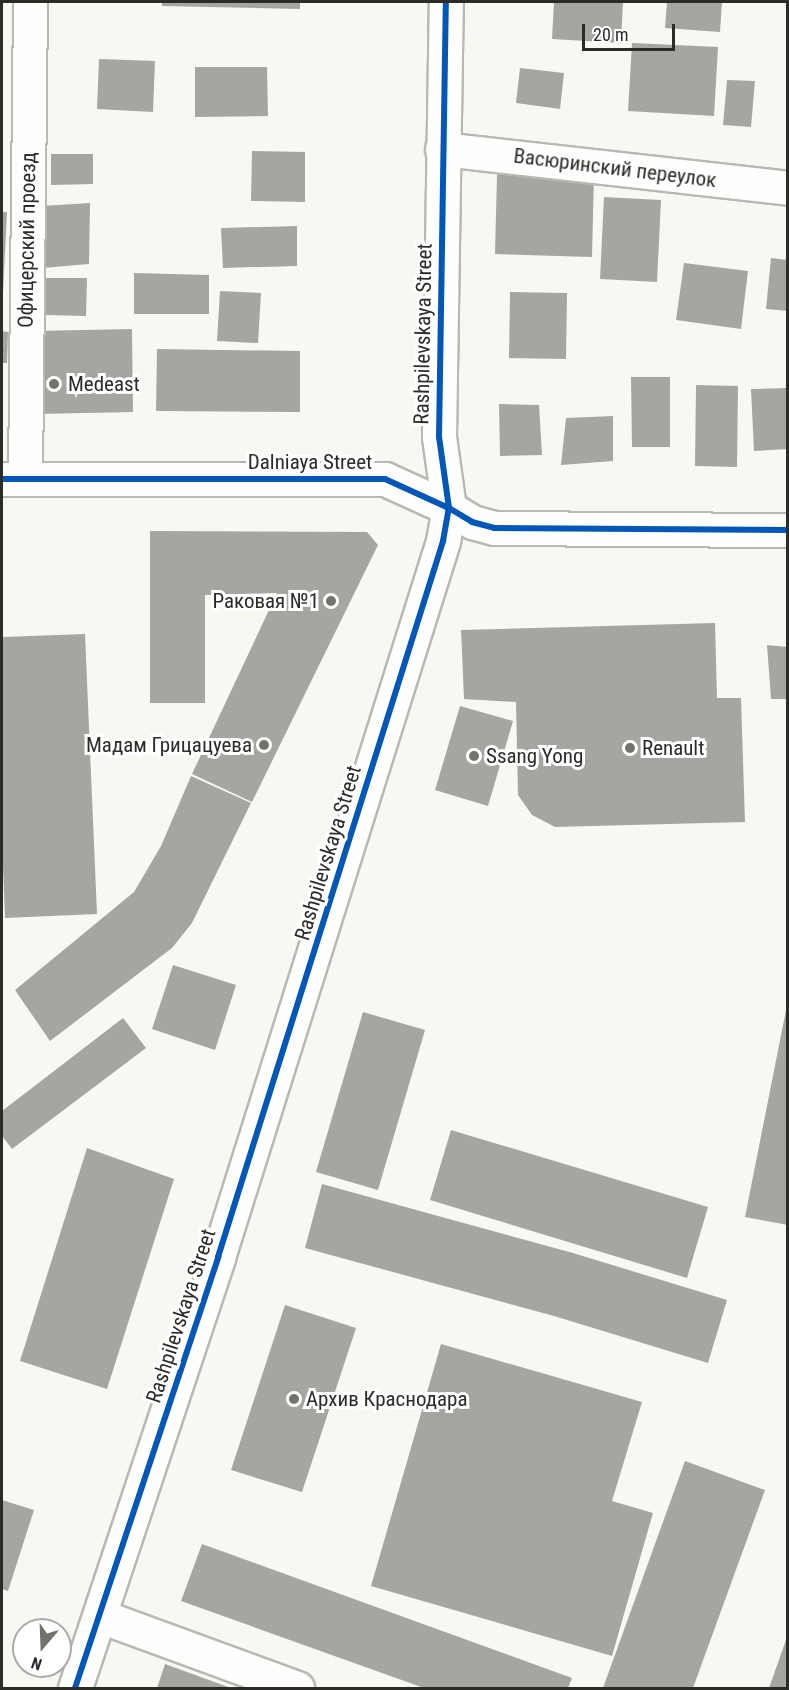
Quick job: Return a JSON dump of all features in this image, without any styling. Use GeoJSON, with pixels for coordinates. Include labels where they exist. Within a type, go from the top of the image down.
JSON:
{"type":"FeatureCollection","features":[{"type":"Feature","properties":{"kind":"street","name":"Офицерский проезд"},"geometry":{"type":"LineString","coordinates":[[13,479],[30,2]]}},
{"type":"Feature","properties":{"kind":"street","name":"Rashpilevskaya Street"},"geometry":{"type":"LineString","coordinates":[[75,1689],[290,1032],[433,576],[449,508],[439,437],[446,2]]}},
{"type":"Feature","properties":{"kind":"street","name":"Васюринский переулок"},"geometry":{"type":"LineString","coordinates":[[442,149],[788,188]]}},
{"type":"Feature","properties":{"kind":"street","name":"Dalniaya Street"},"geometry":{"type":"LineString","coordinates":[[13,479],[385,479],[449,508],[472,522],[494,528],[788,530]]}},
{"type":"Feature","properties":{"kind":"street"},"geometry":{"type":"LineString","coordinates":[[100,1616],[297,1689]]}},
{"type":"Feature","properties":{"kind":"building"},"geometry":{"type":"Polygon","coordinates":[[[162,2],[300,2],[300,9],[162,6],[162,2]]]}},
{"type":"Feature","properties":{"kind":"building"},"geometry":{"type":"Polygon","coordinates":[[[554,2],[623,2],[621,43],[552,39],[554,2]]]}},
{"type":"Feature","properties":{"kind":"building"},"geometry":{"type":"Polygon","coordinates":[[[667,2],[722,2],[720,32],[665,28],[667,2]]]}},
{"type":"Feature","properties":{"kind":"building"},"geometry":{"type":"Polygon","coordinates":[[[632,43],[718,47],[714,116],[628,111],[632,43]]]}},
{"type":"Feature","properties":{"kind":"building"},"geometry":{"type":"Polygon","coordinates":[[[99,59],[155,61],[153,112],[97,109],[99,59]]]}},
{"type":"Feature","properties":{"kind":"building"},"geometry":{"type":"Polygon","coordinates":[[[195,67],[267,67],[268,116],[195,117],[195,67]]]}},
{"type":"Feature","properties":{"kind":"building"},"geometry":{"type":"Polygon","coordinates":[[[520,68],[564,73],[560,109],[516,103],[520,68]]]}},
{"type":"Feature","properties":{"kind":"building"},"geometry":{"type":"Polygon","coordinates":[[[727,80],[755,81],[751,127],[723,125],[727,80]]]}},
{"type":"Feature","properties":{"kind":"building"},"geometry":{"type":"Polygon","coordinates":[[[252,151],[305,152],[305,202],[251,201],[252,151]]]}},
{"type":"Feature","properties":{"kind":"building"},"geometry":{"type":"Polygon","coordinates":[[[51,154],[93,154],[93,184],[51,185],[51,154]]]}},
{"type":"Feature","properties":{"kind":"building"},"geometry":{"type":"Polygon","coordinates":[[[497,174],[594,177],[592,257],[495,254],[497,174]]]}},
{"type":"Feature","properties":{"kind":"building"},"geometry":{"type":"Polygon","coordinates":[[[604,197],[661,200],[657,282],[600,279],[604,197]]]}},
{"type":"Feature","properties":{"kind":"building"},"geometry":{"type":"Polygon","coordinates":[[[90,203],[89,264],[43,268],[41,206],[90,203]]]}},
{"type":"Feature","properties":{"kind":"building"},"geometry":{"type":"Polygon","coordinates":[[[2,212],[7,212],[3,293],[2,293],[2,212]]]}},
{"type":"Feature","properties":{"kind":"building"},"geometry":{"type":"Polygon","coordinates":[[[297,226],[297,266],[223,268],[221,228],[297,226]]]}},
{"type":"Feature","properties":{"kind":"building"},"geometry":{"type":"Polygon","coordinates":[[[771,258],[788,260],[788,311],[766,309],[771,258]]]}},
{"type":"Feature","properties":{"kind":"building"},"geometry":{"type":"Polygon","coordinates":[[[684,263],[748,271],[741,329],[676,320],[684,263]]]}},
{"type":"Feature","properties":{"kind":"building"},"geometry":{"type":"Polygon","coordinates":[[[134,273],[209,275],[209,314],[134,314],[134,273]]]}},
{"type":"Feature","properties":{"kind":"building"},"geometry":{"type":"Polygon","coordinates":[[[44,278],[87,278],[86,316],[44,315],[44,278]]]}},
{"type":"Feature","properties":{"kind":"building"},"geometry":{"type":"Polygon","coordinates":[[[220,291],[261,293],[258,343],[217,341],[220,291]]]}},
{"type":"Feature","properties":{"kind":"building"},"geometry":{"type":"Polygon","coordinates":[[[510,292],[567,293],[566,359],[509,358],[510,292]]]}},
{"type":"Feature","properties":{"kind":"building"},"geometry":{"type":"Polygon","coordinates":[[[132,329],[133,412],[36,414],[34,331],[132,329]]]}},
{"type":"Feature","properties":{"kind":"building"},"geometry":{"type":"Polygon","coordinates":[[[2,331],[8,332],[7,363],[2,363],[2,331]]]}},
{"type":"Feature","properties":{"kind":"building"},"geometry":{"type":"Polygon","coordinates":[[[157,349],[300,351],[300,412],[156,411],[157,349]]]}},
{"type":"Feature","properties":{"kind":"building"},"geometry":{"type":"Polygon","coordinates":[[[631,377],[670,377],[670,447],[632,447],[631,377]]]}},
{"type":"Feature","properties":{"kind":"building"},"geometry":{"type":"Polygon","coordinates":[[[696,385],[738,386],[737,467],[695,466],[696,385]]]}},
{"type":"Feature","properties":{"kind":"building"},"geometry":{"type":"Polygon","coordinates":[[[788,388],[788,449],[754,451],[751,389],[788,388]]]}},
{"type":"Feature","properties":{"kind":"building"},"geometry":{"type":"Polygon","coordinates":[[[499,404],[539,405],[542,455],[500,456],[499,404]]]}},
{"type":"Feature","properties":{"kind":"building"},"geometry":{"type":"Polygon","coordinates":[[[613,416],[613,461],[561,465],[566,418],[613,416]]]}},
{"type":"Feature","properties":{"kind":"building"},"geometry":{"type":"Polygon","coordinates":[[[150,531],[367,532],[378,545],[252,802],[192,774],[277,593],[205,595],[205,703],[150,703],[150,531]]]}},
{"type":"Feature","properties":{"kind":"building","name":"Renault"},"geometry":{"type":"Polygon","coordinates":[[[715,623],[717,698],[741,698],[745,822],[555,827],[532,815],[518,795],[516,702],[464,699],[461,630],[715,623]]]}},
{"type":"Feature","properties":{"kind":"building"},"geometry":{"type":"Polygon","coordinates":[[[85,634],[97,914],[5,918],[2,840],[2,637],[85,634]]]}},
{"type":"Feature","properties":{"kind":"building"},"geometry":{"type":"Polygon","coordinates":[[[767,645],[788,647],[788,699],[771,699],[767,645]]]}},
{"type":"Feature","properties":{"kind":"building","name":"Ssang Yong"},"geometry":{"type":"Polygon","coordinates":[[[460,706],[513,721],[488,806],[435,790],[460,706]]]}},
{"type":"Feature","properties":{"kind":"building"},"geometry":{"type":"Polygon","coordinates":[[[191,776],[251,803],[192,923],[172,948],[50,1041],[15,990],[134,892],[161,846],[191,776]]]}},
{"type":"Feature","properties":{"kind":"building"},"geometry":{"type":"Polygon","coordinates":[[[173,965],[236,985],[215,1050],[152,1029],[173,965]]]}},
{"type":"Feature","properties":{"kind":"building"},"geometry":{"type":"Polygon","coordinates":[[[786,1010],[788,1011],[788,1225],[745,1217],[786,1010]]]}},
{"type":"Feature","properties":{"kind":"building"},"geometry":{"type":"Polygon","coordinates":[[[363,1012],[425,1030],[378,1190],[316,1172],[363,1012]]]}},
{"type":"Feature","properties":{"kind":"building"},"geometry":{"type":"Polygon","coordinates":[[[123,1018],[146,1048],[12,1149],[2,1136],[2,1111],[123,1018]]]}},
{"type":"Feature","properties":{"kind":"building"},"geometry":{"type":"Polygon","coordinates":[[[451,1130],[708,1207],[687,1278],[430,1200],[451,1130]]]}},
{"type":"Feature","properties":{"kind":"building"},"geometry":{"type":"Polygon","coordinates":[[[87,1148],[174,1179],[107,1389],[20,1361],[87,1148]]]}},
{"type":"Feature","properties":{"kind":"building"},"geometry":{"type":"Polygon","coordinates":[[[322,1184],[573,1253],[727,1300],[708,1363],[554,1316],[305,1248],[322,1184]]]}},
{"type":"Feature","properties":{"kind":"building","name":"Архив Краснодара"},"geometry":{"type":"Polygon","coordinates":[[[285,1305],[356,1328],[302,1492],[231,1470],[285,1305]]]}},
{"type":"Feature","properties":{"kind":"building"},"geometry":{"type":"Polygon","coordinates":[[[441,1344],[642,1402],[612,1501],[653,1513],[612,1656],[371,1586],[441,1344]]]}},
{"type":"Feature","properties":{"kind":"building"},"geometry":{"type":"Polygon","coordinates":[[[685,1461],[765,1490],[693,1688],[603,1688],[685,1461]]]}},
{"type":"Feature","properties":{"kind":"building"},"geometry":{"type":"Polygon","coordinates":[[[2,1500],[34,1510],[8,1591],[2,1589],[2,1500]]]}},
{"type":"Feature","properties":{"kind":"building"},"geometry":{"type":"Polygon","coordinates":[[[202,1544],[572,1678],[568,1688],[424,1688],[181,1601],[202,1544]]]}},
{"type":"Feature","properties":{"kind":"building"},"geometry":{"type":"Polygon","coordinates":[[[787,1637],[788,1688],[769,1688],[787,1637]]]}},
{"type":"Feature","properties":{"kind":"building"},"geometry":{"type":"Polygon","coordinates":[[[165,1664],[231,1688],[157,1688],[165,1664]]]}},
{"type":"Feature","properties":{"kind":"cycle path"},"geometry":{"type":"LineString","coordinates":[[75,1688],[218,1257],[443,541],[449,508],[439,437],[446,2]]}},
{"type":"Feature","properties":{"kind":"cycle path"},"geometry":{"type":"LineString","coordinates":[[2,479],[385,479],[449,508],[472,522],[494,528],[788,530]]}},
{"type":"Feature","properties":{"kind":"place","name":"Medeast"},"geometry":{"type":"Point","coordinates":[54,384]}},
{"type":"Feature","properties":{"kind":"place","name":"Раковая №1"},"geometry":{"type":"Point","coordinates":[331,601]}},
{"type":"Feature","properties":{"kind":"place","name":"Мадам Грицацуева"},"geometry":{"type":"Point","coordinates":[264,745]}},
{"type":"Feature","properties":{"kind":"place","name":"Renault"},"geometry":{"type":"Point","coordinates":[630,748]}},
{"type":"Feature","properties":{"kind":"place","name":"Ssang Yong"},"geometry":{"type":"Point","coordinates":[474,756]}},
{"type":"Feature","properties":{"kind":"place","name":"Архив Краснодара"},"geometry":{"type":"Point","coordinates":[294,1399]}}]}
